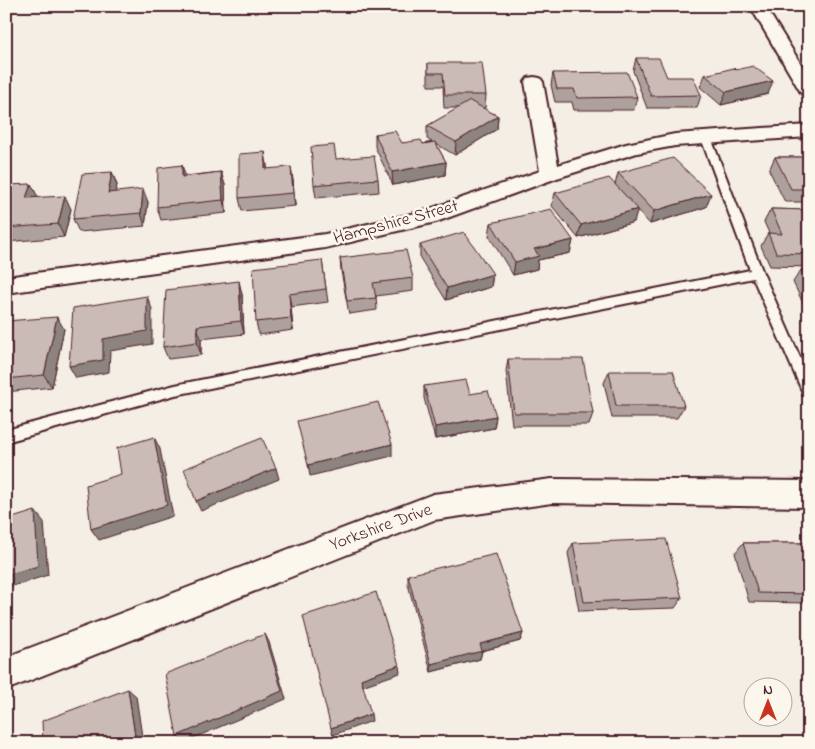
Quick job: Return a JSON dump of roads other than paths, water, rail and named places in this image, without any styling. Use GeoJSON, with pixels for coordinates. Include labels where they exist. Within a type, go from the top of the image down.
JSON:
{"type":"FeatureCollection","features":[{"type":"Feature","properties":{"kind":"street"},"geometry":{"type":"LineString","coordinates":[[757,6],[809,91]]}},
{"type":"Feature","properties":{"kind":"street"},"geometry":{"type":"LineString","coordinates":[[534,82],[550,174]]}},
{"type":"Feature","properties":{"kind":"street","name":"Hampshire Street"},"geometry":{"type":"LineString","coordinates":[[6,285],[325,241],[429,217],[550,174],[633,148],[675,140],[809,130]]}},
{"type":"Feature","properties":{"kind":"street","name":"Yorkshire Drive"},"geometry":{"type":"LineString","coordinates":[[6,674],[433,507],[552,491],[809,494]]}},
{"type":"Feature","properties":{"kind":"lane"},"geometry":{"type":"LineString","coordinates":[[706,138],[757,273],[809,393]]}},
{"type":"Feature","properties":{"kind":"lane"},"geometry":{"type":"LineString","coordinates":[[6,436],[175,390],[757,273]]}}]}
